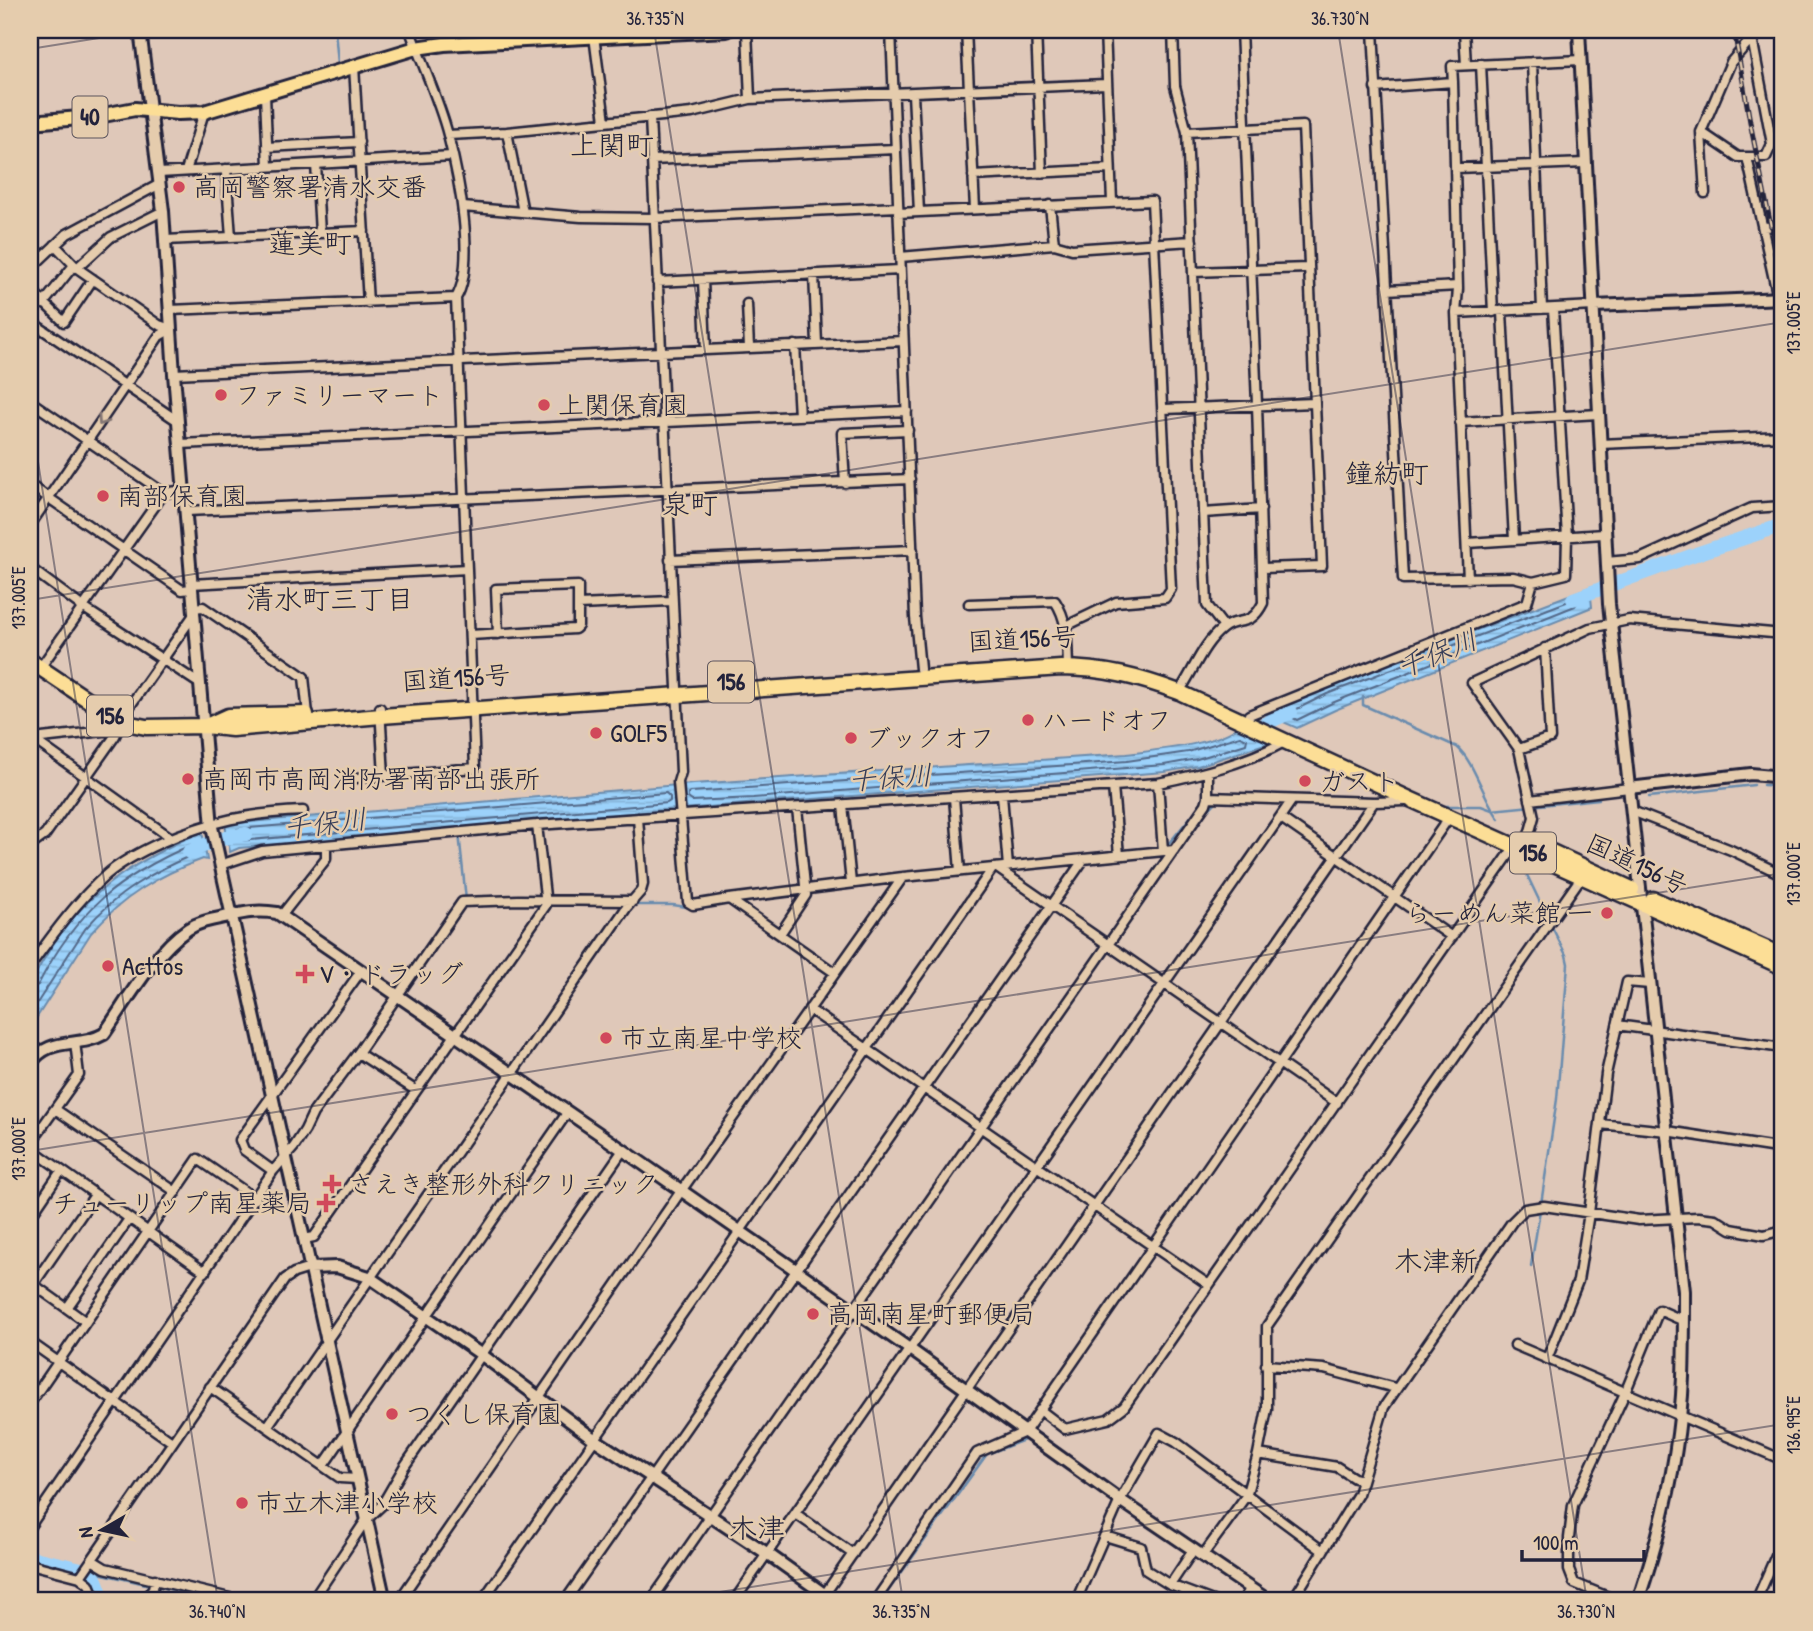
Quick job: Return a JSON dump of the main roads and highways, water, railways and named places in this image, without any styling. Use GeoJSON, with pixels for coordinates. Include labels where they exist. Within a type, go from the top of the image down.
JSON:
{"type":"FeatureCollection","features":[{"type":"Feature","properties":{"kind":"highway","name":"国道156号"},"geometry":{"type":"LineString","coordinates":[[205,726],[228,716],[380,712],[1067,663]]}},
{"type":"Feature","properties":{"kind":"highway","name":"国道156号"},"geometry":{"type":"LineString","coordinates":[[677,691],[920,669],[1067,663],[1119,664],[1148,672],[1250,718],[1412,800],[1604,875],[1640,898],[1783,967]]}},
{"type":"Feature","properties":{"kind":"highway","name":"国道156号"},"geometry":{"type":"LineString","coordinates":[[35,664],[117,720],[146,727],[205,726],[233,730],[380,712]]}},
{"type":"Feature","properties":{"kind":"highway","name":"国道156号"},"geometry":{"type":"LineString","coordinates":[[1286,738],[1521,844],[1581,876],[1783,956]]}},
{"type":"Feature","properties":{"kind":"main road","name":"40"},"geometry":{"type":"LineString","coordinates":[[30,122],[93,117],[135,109],[178,114],[204,112],[416,48],[444,44],[727,30]]}},
{"type":"Feature","properties":{"kind":"water"},"geometry":{"type":"Polygon","coordinates":[[[1590,587],[1592,607],[1335,710],[1297,728],[1265,714],[1324,688],[1590,587]]]}},
{"type":"Feature","properties":{"kind":"water"},"geometry":{"type":"Polygon","coordinates":[[[1238,727],[1271,742],[1198,766],[1165,772],[682,809],[680,785],[1126,754],[1200,742],[1238,727]]]}},
{"type":"Feature","properties":{"kind":"water"},"geometry":{"type":"Polygon","coordinates":[[[677,785],[678,809],[239,848],[230,852],[225,824],[677,785]]]}},
{"type":"Feature","properties":{"kind":"water"},"geometry":{"type":"Polygon","coordinates":[[[202,831],[207,860],[187,865],[156,880],[115,908],[91,933],[30,1028],[31,985],[54,943],[69,923],[102,889],[120,876],[159,852],[202,831]]]}},
{"type":"Feature","properties":{"kind":"waterway"},"geometry":{"type":"LineString","coordinates":[[335,30],[338,64]]}},
{"type":"Feature","properties":{"kind":"waterway","name":"千保川"},"geometry":{"type":"LineString","coordinates":[[1573,599],[1783,525]]}},
{"type":"Feature","properties":{"kind":"waterway"},"geometry":{"type":"LineString","coordinates":[[1363,697],[1363,705],[1457,747],[1469,762],[1499,819]]}},
{"type":"Feature","properties":{"kind":"waterway","name":"千保川"},"geometry":{"type":"LineString","coordinates":[[1249,731],[1291,712]]}},
{"type":"Feature","properties":{"kind":"waterway"},"geometry":{"type":"LineString","coordinates":[[1649,797],[1754,785]]}},
{"type":"Feature","properties":{"kind":"waterway"},"geometry":{"type":"LineString","coordinates":[[1763,785],[1783,786]]}},
{"type":"Feature","properties":{"kind":"waterway"},"geometry":{"type":"LineString","coordinates":[[1440,806],[1481,806],[1492,810],[1599,799]]}},
{"type":"Feature","properties":{"kind":"waterway"},"geometry":{"type":"LineString","coordinates":[[1206,809],[1217,801]]}},
{"type":"Feature","properties":{"kind":"waterway"},"geometry":{"type":"LineString","coordinates":[[1265,803],[1286,804]]}},
{"type":"Feature","properties":{"kind":"waterway"},"geometry":{"type":"LineString","coordinates":[[1293,804],[1352,805]]}},
{"type":"Feature","properties":{"kind":"waterway"},"geometry":{"type":"LineString","coordinates":[[1387,805],[1408,806]]}},
{"type":"Feature","properties":{"kind":"waterway"},"geometry":{"type":"LineString","coordinates":[[1165,848],[1199,809]]}},
{"type":"Feature","properties":{"kind":"waterway"},"geometry":{"type":"LineString","coordinates":[[459,833],[466,900]]}},
{"type":"Feature","properties":{"kind":"waterway","name":"千保川"},"geometry":{"type":"LineString","coordinates":[[189,852],[219,839],[246,834]]}},
{"type":"Feature","properties":{"kind":"waterway"},"geometry":{"type":"LineString","coordinates":[[1130,858],[1161,854]]}},
{"type":"Feature","properties":{"kind":"waterway"},"geometry":{"type":"LineString","coordinates":[[1518,856],[1548,919]]}},
{"type":"Feature","properties":{"kind":"waterway"},"geometry":{"type":"LineString","coordinates":[[821,891],[897,882]]}},
{"type":"Feature","properties":{"kind":"waterway"},"geometry":{"type":"LineString","coordinates":[[633,905],[693,908]]}},
{"type":"Feature","properties":{"kind":"waterway"},"geometry":{"type":"LineString","coordinates":[[1541,1204],[1557,1099],[1568,964],[1551,925]]}},
{"type":"Feature","properties":{"kind":"waterway"},"geometry":{"type":"LineString","coordinates":[[1531,1266],[1540,1210]]}},
{"type":"Feature","properties":{"kind":"waterway"},"geometry":{"type":"LineString","coordinates":[[881,1601],[987,1454],[1027,1439]]}},
{"type":"Feature","properties":{"kind":"waterway"},"geometry":{"type":"LineString","coordinates":[[30,1557],[90,1571],[104,1601]]}},
{"type":"Feature","properties":{"kind":"waterway"},"geometry":{"type":"LineString","coordinates":[[90,1571],[150,1585]]}},
{"type":"Feature","properties":{"kind":"waterway"},"geometry":{"type":"LineString","coordinates":[[156,1586],[218,1601]]}},
{"type":"Feature","properties":{"kind":"railway"},"geometry":{"type":"LineString","coordinates":[[1734,30],[1783,286]]}},
{"type":"Feature","properties":{"kind":"place","name":"高岡警察署清水交番"},"geometry":{"type":"Point","coordinates":[179,187]}},
{"type":"Feature","properties":{"kind":"place","name":"ファミリーマート"},"geometry":{"type":"Point","coordinates":[221,395]}},
{"type":"Feature","properties":{"kind":"place","name":"上関保育園"},"geometry":{"type":"Point","coordinates":[544,405]}},
{"type":"Feature","properties":{"kind":"place","name":"南部保育園"},"geometry":{"type":"Point","coordinates":[103,496]}},
{"type":"Feature","properties":{"kind":"place","name":"ハードオフ"},"geometry":{"type":"Point","coordinates":[1028,720]}},
{"type":"Feature","properties":{"kind":"place","name":"GOLF5"},"geometry":{"type":"Point","coordinates":[596,733]}},
{"type":"Feature","properties":{"kind":"place","name":"ブックオフ"},"geometry":{"type":"Point","coordinates":[851,738]}},
{"type":"Feature","properties":{"kind":"place","name":"高岡市高岡消防署南部出張所"},"geometry":{"type":"Point","coordinates":[188,779]}},
{"type":"Feature","properties":{"kind":"place","name":"ガスト"},"geometry":{"type":"Point","coordinates":[1305,781]}},
{"type":"Feature","properties":{"kind":"place","name":"らーめん菜館 一"},"geometry":{"type":"Point","coordinates":[1607,913]}},
{"type":"Feature","properties":{"kind":"place","name":"Acttos"},"geometry":{"type":"Point","coordinates":[108,966]}},
{"type":"Feature","properties":{"kind":"place","name":"V・ドラッグ"},"geometry":{"type":"Point","coordinates":[305,974]}},
{"type":"Feature","properties":{"kind":"place","name":"市立南星中学校"},"geometry":{"type":"Point","coordinates":[606,1038]}},
{"type":"Feature","properties":{"kind":"place","name":"さえき整形外科クリニック"},"geometry":{"type":"Point","coordinates":[332,1184]}},
{"type":"Feature","properties":{"kind":"place","name":"チューリップ南星薬局"},"geometry":{"type":"Point","coordinates":[326,1203]}},
{"type":"Feature","properties":{"kind":"place","name":"高岡南星町郵便局"},"geometry":{"type":"Point","coordinates":[813,1314]}},
{"type":"Feature","properties":{"kind":"place","name":"つくし保育園"},"geometry":{"type":"Point","coordinates":[392,1414]}},
{"type":"Feature","properties":{"kind":"place","name":"市立木津小学校"},"geometry":{"type":"Point","coordinates":[242,1503]}},
{"type":"Feature","properties":{"kind":"district","name":"上関町"},"geometry":{"type":"Point","coordinates":[612,145]}},
{"type":"Feature","properties":{"kind":"district","name":"蓮美町"},"geometry":{"type":"Point","coordinates":[310,243]}},
{"type":"Feature","properties":{"kind":"district","name":"鐘紡町"},"geometry":{"type":"Point","coordinates":[1387,473]}},
{"type":"Feature","properties":{"kind":"district","name":"泉町"},"geometry":{"type":"Point","coordinates":[690,504]}},
{"type":"Feature","properties":{"kind":"district","name":"清水町三丁目"},"geometry":{"type":"Point","coordinates":[330,599]}},
{"type":"Feature","properties":{"kind":"district","name":"木津新"},"geometry":{"type":"Point","coordinates":[1436,1261]}},
{"type":"Feature","properties":{"kind":"district","name":"木津"},"geometry":{"type":"Point","coordinates":[757,1528]}}]}
